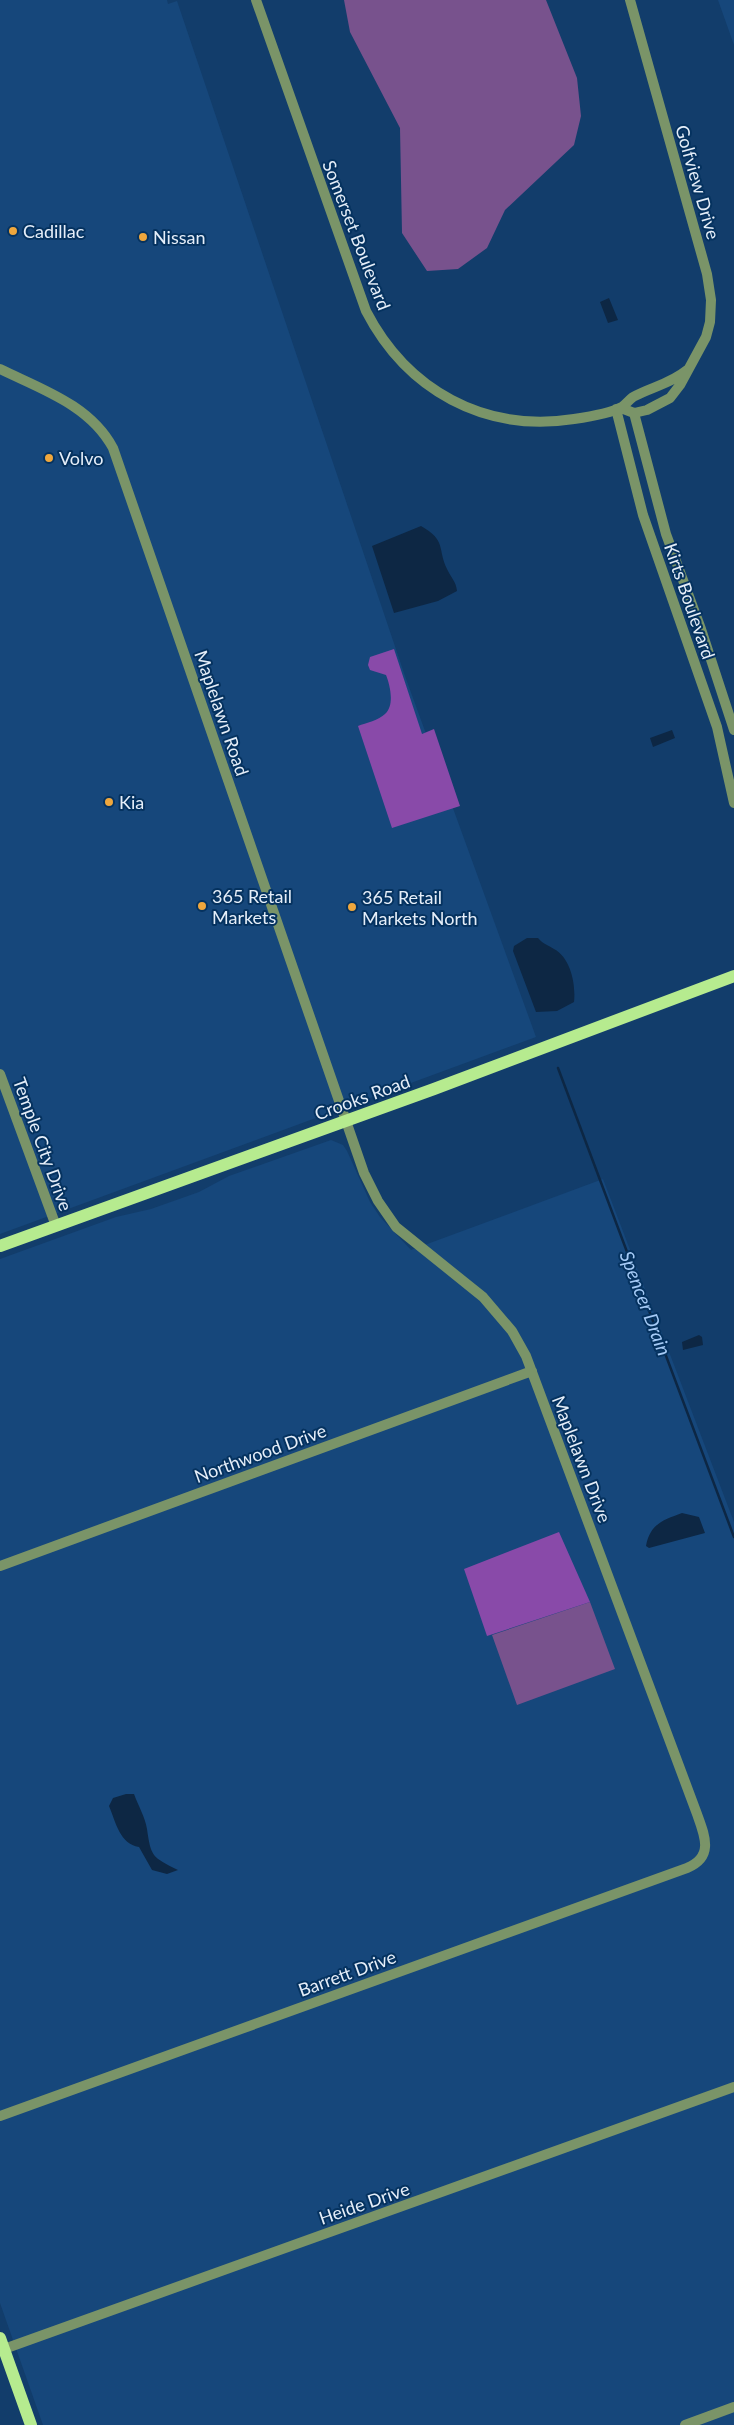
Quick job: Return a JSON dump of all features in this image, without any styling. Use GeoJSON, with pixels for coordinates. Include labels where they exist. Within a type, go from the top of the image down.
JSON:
{"type":"FeatureCollection","features":[{"type":"Feature","properties":{"kind":"main road","name":"Crooks Road"},"geometry":{"type":"LineString","coordinates":[[0,1246],[346,1121],[734,976]]}},
{"type":"Feature","properties":{"kind":"main road"},"geometry":{"type":"LineString","coordinates":[[2,2344],[31,2425]]}},
{"type":"Feature","properties":{"kind":"street","name":"Somerset Boulevard"},"geometry":{"type":"LineString","coordinates":[[256,0],[360,296],[374,327],[397,358],[420,379],[446,398],[474,410],[504,419],[555,422],[618,408]]}},
{"type":"Feature","properties":{"kind":"street","name":"Golfview Drive"},"geometry":{"type":"LineString","coordinates":[[630,0],[710,287],[711,313],[706,337],[680,386],[670,398],[648,410],[634,413]]}},
{"type":"Feature","properties":{"kind":"street","name":"Maplelawn Road"},"geometry":{"type":"LineString","coordinates":[[0,369],[63,400],[80,411],[97,425],[113,448],[346,1121]]}},
{"type":"Feature","properties":{"kind":"street","name":"Golfview Drive"},"geometry":{"type":"LineString","coordinates":[[618,408],[634,397],[661,386],[687,370]]}},
{"type":"Feature","properties":{"kind":"street"},"geometry":{"type":"LineString","coordinates":[[618,408],[634,413]]}},
{"type":"Feature","properties":{"kind":"street","name":"Kirts Boulevard"},"geometry":{"type":"LineString","coordinates":[[618,408],[643,515],[717,727],[734,803]]}},
{"type":"Feature","properties":{"kind":"street","name":"Kirts Boulevard"},"geometry":{"type":"LineString","coordinates":[[634,413],[666,534],[701,629],[734,730]]}},
{"type":"Feature","properties":{"kind":"street","name":"Temple City Drive"},"geometry":{"type":"LineString","coordinates":[[0,1074],[56,1226]]}},
{"type":"Feature","properties":{"kind":"street","name":"Maplelawn Drive"},"geometry":{"type":"LineString","coordinates":[[346,1121],[370,1187],[390,1220],[411,1241],[473,1287],[495,1309],[516,1338],[532,1372],[702,1828],[705,1847],[702,1858]]}},
{"type":"Feature","properties":{"kind":"street","name":"Northwood Drive"},"geometry":{"type":"LineString","coordinates":[[0,1566],[532,1372]]}},
{"type":"Feature","properties":{"kind":"street","name":"Barrett Drive"},"geometry":{"type":"LineString","coordinates":[[0,2116],[686,1868],[702,1858]]}},
{"type":"Feature","properties":{"kind":"street","name":"Heide Drive"},"geometry":{"type":"LineString","coordinates":[[2,2344],[734,2087]]}},
{"type":"Feature","properties":{"kind":"street"},"geometry":{"type":"LineString","coordinates":[[684,2425],[734,2407]]}},
{"type":"Feature","properties":{"kind":"shaded area"},"geometry":{"type":"Polygon","coordinates":[[[0,0],[167,0],[168,4],[177,1],[405,676],[536,1037],[0,1234],[0,0]]]}},
{"type":"Feature","properties":{"kind":"shaded area"},"geometry":{"type":"Polygon","coordinates":[[[344,0],[546,0],[577,78],[581,116],[574,145],[505,210],[487,248],[458,269],[427,271],[402,233],[400,128],[350,32],[344,0]]]}},
{"type":"Feature","properties":{"kind":"shaded area"},"geometry":{"type":"Polygon","coordinates":[[[718,0],[734,0],[734,45],[718,0]]]}},
{"type":"Feature","properties":{"kind":"shaded area"},"geometry":{"type":"Polygon","coordinates":[[[609,298],[618,320],[608,323],[600,302],[609,298]]]}},
{"type":"Feature","properties":{"kind":"shaded area"},"geometry":{"type":"Polygon","coordinates":[[[421,526],[435,536],[438,541],[444,562],[457,591],[438,601],[394,613],[372,546],[421,526]]]}},
{"type":"Feature","properties":{"kind":"shaded area"},"geometry":{"type":"Polygon","coordinates":[[[394,649],[422,734],[434,729],[460,806],[392,828],[358,726],[379,718],[385,714],[390,706],[391,695],[386,675],[370,670],[368,665],[370,657],[394,649]]]}},
{"type":"Feature","properties":{"kind":"shaded area"},"geometry":{"type":"Polygon","coordinates":[[[672,730],[675,738],[653,747],[650,738],[672,730]]]}},
{"type":"Feature","properties":{"kind":"shaded area"},"geometry":{"type":"Polygon","coordinates":[[[527,938],[538,938],[560,953],[565,959],[573,980],[574,1002],[557,1011],[536,1012],[513,951],[514,946],[527,938]]]}},
{"type":"Feature","properties":{"kind":"shaded area"},"geometry":{"type":"Polygon","coordinates":[[[331,1140],[343,1145],[370,1202],[380,1217],[411,1250],[603,1179],[734,1522],[734,2425],[43,2425],[0,2303],[0,1259],[116,1217],[151,1209],[199,1192],[229,1176],[331,1140]]]}},
{"type":"Feature","properties":{"kind":"shaded area"},"geometry":{"type":"Polygon","coordinates":[[[699,1335],[702,1337],[703,1345],[683,1350],[682,1342],[699,1335]]]}},
{"type":"Feature","properties":{"kind":"shaded area"},"geometry":{"type":"Polygon","coordinates":[[[682,1513],[699,1517],[705,1533],[649,1548],[646,1546],[651,1533],[658,1524],[682,1513]]]}},
{"type":"Feature","properties":{"kind":"shaded area"},"geometry":{"type":"Polygon","coordinates":[[[559,1532],[590,1602],[487,1636],[464,1569],[559,1532]]]}},
{"type":"Feature","properties":{"kind":"shaded area"},"geometry":{"type":"Polygon","coordinates":[[[590,1602],[615,1669],[517,1705],[492,1635],[590,1602]]]}},
{"type":"Feature","properties":{"kind":"shaded area"},"geometry":{"type":"Polygon","coordinates":[[[134,1794],[145,1820],[154,1855],[178,1870],[167,1874],[152,1870],[139,1847],[127,1842],[123,1837],[109,1806],[113,1798],[134,1794]]]}},
{"type":"Feature","properties":{"kind":"waterway","name":"Spencer Drain"},"geometry":{"type":"LineString","coordinates":[[558,1068],[734,1537]]}},
{"type":"Feature","properties":{"kind":"place","name":"Cadillac"},"geometry":{"type":"Point","coordinates":[13,231]}},
{"type":"Feature","properties":{"kind":"place","name":"Nissan"},"geometry":{"type":"Point","coordinates":[143,237]}},
{"type":"Feature","properties":{"kind":"place","name":"Volvo"},"geometry":{"type":"Point","coordinates":[49,458]}},
{"type":"Feature","properties":{"kind":"place","name":"Kia"},"geometry":{"type":"Point","coordinates":[109,802]}},
{"type":"Feature","properties":{"kind":"place","name":"365 Retail Markets"},"geometry":{"type":"Point","coordinates":[202,906]}},
{"type":"Feature","properties":{"kind":"place","name":"365 Retail Markets North"},"geometry":{"type":"Point","coordinates":[352,907]}}]}
